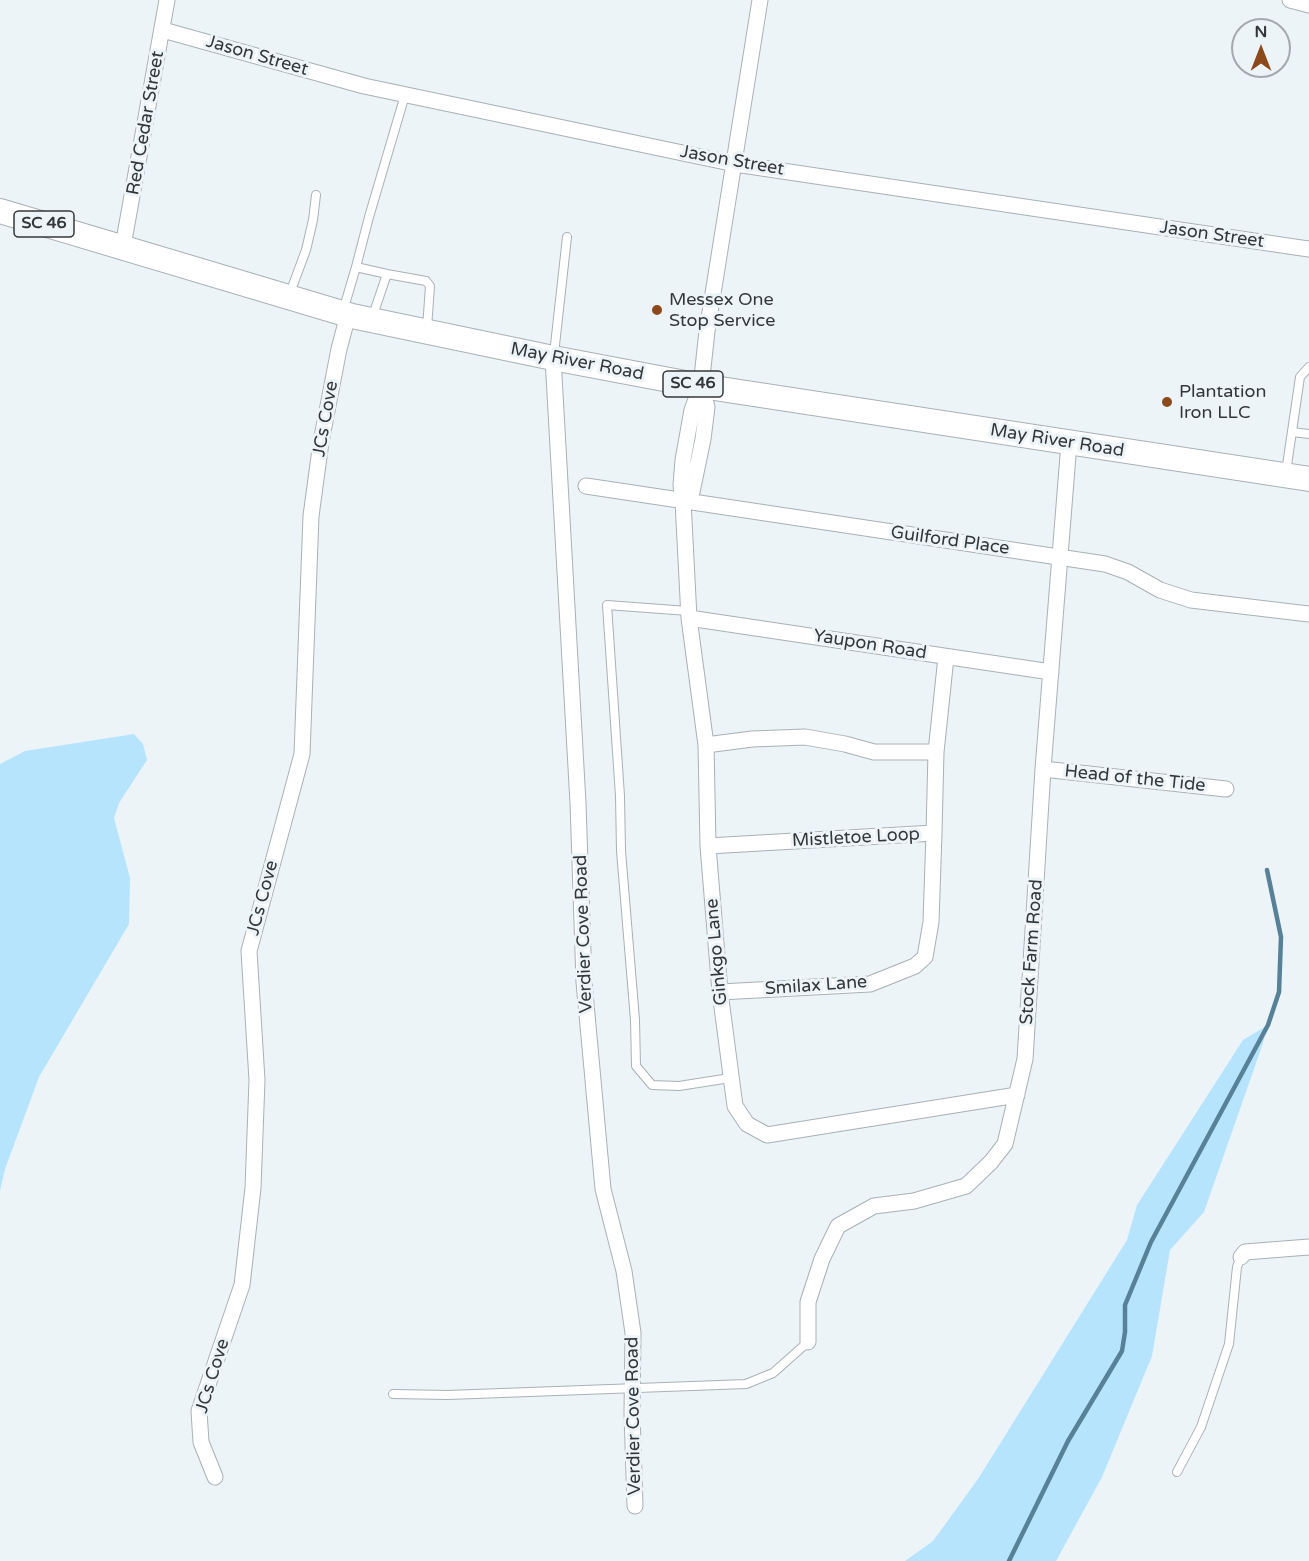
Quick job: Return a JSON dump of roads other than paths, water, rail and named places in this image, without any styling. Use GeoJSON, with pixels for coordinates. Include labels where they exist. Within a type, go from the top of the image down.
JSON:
{"type":"FeatureCollection","features":[{"type":"Feature","properties":{"kind":"main road","name":"May River Road"},"geometry":{"type":"LineString","coordinates":[[0,211],[345,314],[426,332],[701,386],[1309,479]]}},
{"type":"Feature","properties":{"kind":"street","name":"Red Cedar Street"},"geometry":{"type":"LineString","coordinates":[[123,246],[167,0]]}},
{"type":"Feature","properties":{"kind":"street","name":"Ginkgo Lane"},"geometry":{"type":"LineString","coordinates":[[760,0],[707,331],[701,386],[692,410],[681,485],[688,614],[706,745],[708,846],[720,992],[735,1106],[747,1124],[767,1135],[1017,1095]]}},
{"type":"Feature","properties":{"kind":"street"},"geometry":{"type":"LineString","coordinates":[[1290,0],[1309,4]]}},
{"type":"Feature","properties":{"kind":"street","name":"Jason Street"},"geometry":{"type":"LineString","coordinates":[[163,30],[364,86],[735,164],[1309,249]]}},
{"type":"Feature","properties":{"kind":"street","name":"JCs Cove"},"geometry":{"type":"LineString","coordinates":[[215,1477],[201,1442],[199,1411],[242,1285],[254,1188],[257,1080],[249,951],[302,754],[311,516],[321,442],[345,314]]}},
{"type":"Feature","properties":{"kind":"street","name":"Verdier Cove Road"},"geometry":{"type":"LineString","coordinates":[[553,358],[579,803],[584,982],[603,1189],[624,1271],[633,1333],[635,1506]]}},
{"type":"Feature","properties":{"kind":"street","name":"Stock Farm Road"},"geometry":{"type":"LineString","coordinates":[[808,1342],[808,1302],[822,1259],[837,1226],[874,1206],[914,1201],[966,1186],[991,1162],[1005,1144],[1025,1059],[1043,769],[1069,443]]}},
{"type":"Feature","properties":{"kind":"street","name":"Guilford Place"},"geometry":{"type":"LineString","coordinates":[[586,486],[1105,564],[1128,572],[1160,590],[1191,600],[1309,614]]}},
{"type":"Feature","properties":{"kind":"street","name":"Yaupon Road"},"geometry":{"type":"LineString","coordinates":[[688,614],[1051,672]]}},
{"type":"Feature","properties":{"kind":"street","name":"Mistletoe Loop"},"geometry":{"type":"LineString","coordinates":[[708,846],[934,833],[936,752],[946,657]]}},
{"type":"Feature","properties":{"kind":"street"},"geometry":{"type":"LineString","coordinates":[[706,745],[752,739],[805,737],[874,752],[936,752]]}},
{"type":"Feature","properties":{"kind":"street","name":"Head of the Tide"},"geometry":{"type":"LineString","coordinates":[[1043,769],[1226,789]]}},
{"type":"Feature","properties":{"kind":"street","name":"Smilax Lane"},"geometry":{"type":"LineString","coordinates":[[720,992],[870,984],[915,966],[925,957],[931,922],[934,833]]}},
{"type":"Feature","properties":{"kind":"street"},"geometry":{"type":"LineString","coordinates":[[1241,1257],[1245,1252],[1309,1247]]}},
{"type":"Feature","properties":{"kind":"lane"},"geometry":{"type":"LineString","coordinates":[[345,314],[369,217],[405,95]]}},
{"type":"Feature","properties":{"kind":"lane"},"geometry":{"type":"LineString","coordinates":[[288,297],[306,249],[316,195]]}},
{"type":"Feature","properties":{"kind":"lane"},"geometry":{"type":"LineString","coordinates":[[553,358],[567,237]]}},
{"type":"Feature","properties":{"kind":"lane"},"geometry":{"type":"LineString","coordinates":[[356,267],[426,281],[430,286],[426,332]]}},
{"type":"Feature","properties":{"kind":"lane"},"geometry":{"type":"LineString","coordinates":[[371,320],[387,274]]}},
{"type":"Feature","properties":{"kind":"lane"},"geometry":{"type":"LineString","coordinates":[[1285,475],[1300,377],[1309,367]]}},
{"type":"Feature","properties":{"kind":"lane"},"geometry":{"type":"LineString","coordinates":[[1292,432],[1309,434]]}},
{"type":"Feature","properties":{"kind":"lane"},"geometry":{"type":"LineString","coordinates":[[688,614],[608,604],[620,796],[621,851],[635,1020],[636,1066],[652,1085],[679,1086],[730,1078]]}},
{"type":"Feature","properties":{"kind":"lane"},"geometry":{"type":"LineString","coordinates":[[1178,1472],[1201,1426],[1229,1344],[1237,1267],[1241,1257]]}},
{"type":"Feature","properties":{"kind":"lane"},"geometry":{"type":"LineString","coordinates":[[393,1394],[448,1395],[746,1384],[773,1373],[808,1342]]}},
{"type":"Feature","properties":{"kind":"waterway"},"geometry":{"type":"LineString","coordinates":[[1009,1561],[1068,1441],[1122,1351],[1125,1305],[1151,1242],[1268,1025],[1279,992],[1281,937],[1267,870]]}},
{"type":"Feature","properties":{"kind":"place","name":"Messex One Stop Service"},"geometry":{"type":"Point","coordinates":[657,310]}},
{"type":"Feature","properties":{"kind":"place","name":"Plantation Iron LLC"},"geometry":{"type":"Point","coordinates":[1167,402]}}]}
